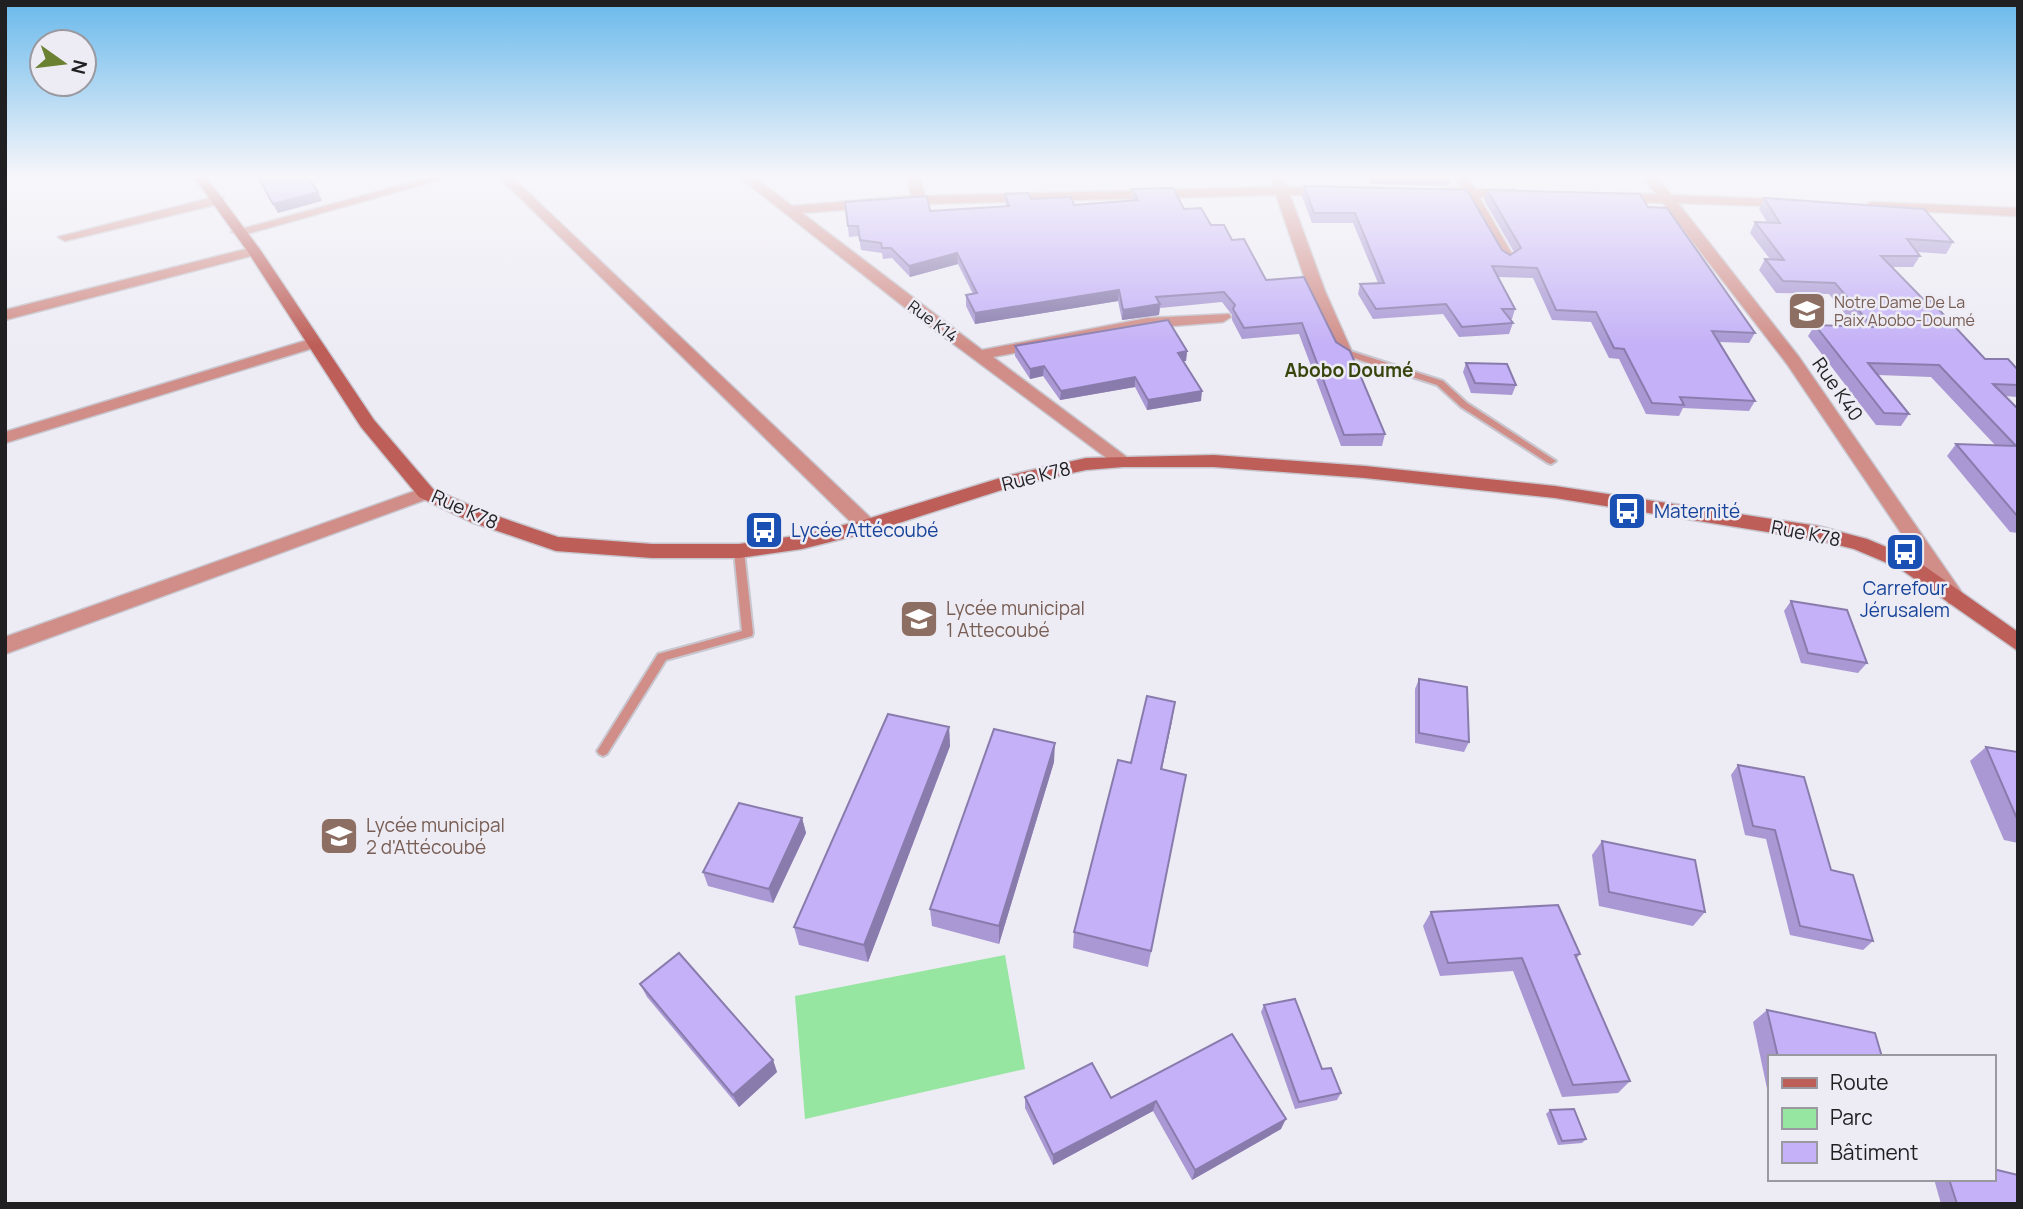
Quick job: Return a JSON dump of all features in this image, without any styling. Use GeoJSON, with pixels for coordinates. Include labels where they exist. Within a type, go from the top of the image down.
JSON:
{"type":"FeatureCollection","features":[{"type":"Feature","properties":{"kind":"street"},"geometry":{"type":"LineString","coordinates":[[65,237],[80,233]]}},
{"type":"Feature","properties":{"kind":"street","name":"Rue K78"},"geometry":{"type":"LineString","coordinates":[[239,233],[254,251],[367,424],[426,493],[478,517],[556,544],[652,551],[739,551],[802,542],[867,526],[1017,479],[1086,464],[1123,461],[1214,461],[1392,475],[1555,492],[1818,533],[1860,544],[1906,563],[2018,643]]}},
{"type":"Feature","properties":{"kind":"street"},"geometry":{"type":"LineString","coordinates":[[564,233],[867,526]]}},
{"type":"Feature","properties":{"kind":"street","name":"Rue K14"},"geometry":{"type":"LineString","coordinates":[[821,233],[1123,461]]}},
{"type":"Feature","properties":{"kind":"street"},"geometry":{"type":"LineString","coordinates":[[1297,233],[1317,291],[1344,352]]}},
{"type":"Feature","properties":{"kind":"street"},"geometry":{"type":"LineString","coordinates":[[1493,233],[1508,260]]}},
{"type":"Feature","properties":{"kind":"street","name":"Rue K40"},"geometry":{"type":"LineString","coordinates":[[1694,233],[1793,361],[1956,599]]}},
{"type":"Feature","properties":{"kind":"street"},"geometry":{"type":"LineString","coordinates":[[5,316],[254,251]]}},
{"type":"Feature","properties":{"kind":"street"},"geometry":{"type":"LineString","coordinates":[[980,355],[1147,323],[1223,317]]}},
{"type":"Feature","properties":{"kind":"street"},"geometry":{"type":"LineString","coordinates":[[5,438],[314,343]]}},
{"type":"Feature","properties":{"kind":"street"},"geometry":{"type":"LineString","coordinates":[[5,646],[426,493]]}},
{"type":"Feature","properties":{"kind":"lane"},"geometry":{"type":"LineString","coordinates":[[1344,352],[1440,383],[1464,405],[1551,461]]}},
{"type":"Feature","properties":{"kind":"lane"},"geometry":{"type":"LineString","coordinates":[[603,751],[662,657],[748,633],[739,551]]}},
{"type":"Feature","properties":{"kind":"green space"},"geometry":{"type":"Polygon","coordinates":[[[1005,955],[1025,1069],[805,1119],[795,996],[1005,955]]]}},
{"type":"Feature","properties":{"kind":"building"},"geometry":{"type":"Polygon","coordinates":[[[859,233],[1228,233],[1232,240],[1244,239],[1266,280],[1304,277],[1336,342],[1350,351],[1385,434],[1344,435],[1302,323],[1244,328],[1233,309],[1235,305],[1224,292],[1156,297],[1160,304],[1123,310],[1119,290],[975,313],[966,295],[977,293],[957,253],[909,266],[891,248],[882,248],[881,243],[860,240],[859,233]]]}},
{"type":"Feature","properties":{"kind":"building"},"geometry":{"type":"Polygon","coordinates":[[[1363,233],[1492,233],[1502,250],[1510,255],[1521,248],[1512,233],[1685,233],[1755,333],[1712,331],[1755,401],[1680,397],[1684,405],[1652,403],[1624,349],[1614,348],[1596,312],[1556,310],[1537,268],[1492,266],[1515,309],[1502,309],[1513,323],[1462,327],[1446,304],[1376,309],[1360,284],[1384,283],[1363,233]]]}},
{"type":"Feature","properties":{"kind":"building"},"geometry":{"type":"Polygon","coordinates":[[[1764,233],[1945,233],[1953,242],[1907,239],[1920,256],[1881,256],[1923,299],[1929,299],[1985,359],[2008,359],[2018,370],[2018,385],[1993,384],[2018,409],[2018,517],[1956,444],[2016,446],[1939,365],[1868,363],[1909,414],[1884,413],[1815,325],[1873,327],[1835,283],[1783,281],[1765,259],[1784,260],[1764,233]]]}},
{"type":"Feature","properties":{"kind":"building"},"geometry":{"type":"Polygon","coordinates":[[[1168,320],[1187,351],[1178,353],[1202,391],[1148,400],[1135,377],[1061,391],[1044,366],[1030,369],[1015,346],[1168,320]]]}},
{"type":"Feature","properties":{"kind":"building"},"geometry":{"type":"Polygon","coordinates":[[[1466,363],[1507,364],[1516,385],[1475,383],[1466,363]]]}},
{"type":"Feature","properties":{"kind":"building"},"geometry":{"type":"Polygon","coordinates":[[[1791,601],[1847,610],[1867,663],[1808,653],[1791,601]]]}},
{"type":"Feature","properties":{"kind":"building"},"geometry":{"type":"Polygon","coordinates":[[[1419,679],[1467,687],[1469,742],[1419,733],[1419,679]]]}},
{"type":"Feature","properties":{"kind":"building"},"geometry":{"type":"Polygon","coordinates":[[[1147,696],[1175,702],[1161,769],[1186,775],[1151,951],[1074,932],[1118,760],[1131,763],[1147,696]]]}},
{"type":"Feature","properties":{"kind":"building"},"geometry":{"type":"Polygon","coordinates":[[[888,714],[949,727],[864,945],[794,927],[888,714]]]}},
{"type":"Feature","properties":{"kind":"building"},"geometry":{"type":"Polygon","coordinates":[[[994,729],[1055,743],[999,926],[930,909],[994,729]]]}},
{"type":"Feature","properties":{"kind":"building"},"geometry":{"type":"Polygon","coordinates":[[[1986,747],[2018,752],[2018,821],[1986,747]]]}},
{"type":"Feature","properties":{"kind":"building"},"geometry":{"type":"Polygon","coordinates":[[[1738,765],[1804,777],[1831,870],[1853,875],[1873,941],[1800,926],[1775,830],[1753,826],[1738,765]]]}},
{"type":"Feature","properties":{"kind":"building"},"geometry":{"type":"Polygon","coordinates":[[[739,803],[802,818],[769,889],[703,872],[739,803]]]}},
{"type":"Feature","properties":{"kind":"building"},"geometry":{"type":"Polygon","coordinates":[[[1602,841],[1695,860],[1705,912],[1609,892],[1602,841]]]}},
{"type":"Feature","properties":{"kind":"building"},"geometry":{"type":"Polygon","coordinates":[[[1558,905],[1580,954],[1575,955],[1630,1081],[1573,1085],[1522,958],[1448,963],[1431,912],[1558,905]]]}},
{"type":"Feature","properties":{"kind":"building"},"geometry":{"type":"Polygon","coordinates":[[[679,953],[773,1060],[733,1095],[640,984],[679,953]]]}},
{"type":"Feature","properties":{"kind":"building"},"geometry":{"type":"Polygon","coordinates":[[[1295,999],[1322,1069],[1331,1068],[1341,1093],[1299,1102],[1264,1005],[1295,999]]]}},
{"type":"Feature","properties":{"kind":"building"},"geometry":{"type":"Polygon","coordinates":[[[1767,1010],[1875,1033],[1881,1055],[1778,1055],[1767,1010]]]}},
{"type":"Feature","properties":{"kind":"building"},"geometry":{"type":"Polygon","coordinates":[[[1232,1034],[1286,1119],[1195,1170],[1156,1101],[1053,1155],[1025,1097],[1092,1063],[1111,1098],[1232,1034]]]}},
{"type":"Feature","properties":{"kind":"building"},"geometry":{"type":"Polygon","coordinates":[[[1574,1109],[1586,1139],[1562,1141],[1550,1110],[1574,1109]]]}},
{"type":"Feature","properties":{"kind":"building"},"geometry":{"type":"Polygon","coordinates":[[[1995,1169],[2018,1175],[2018,1204],[1957,1204],[1950,1181],[1995,1181],[1995,1169]]]}},
{"type":"Feature","properties":{"kind":"place","name":"Notre Dame De La Paix Abobo-Doumé"},"geometry":{"type":"Point","coordinates":[1807,311]}},
{"type":"Feature","properties":{"kind":"place","name":"Maternité"},"geometry":{"type":"Point","coordinates":[1627,511]}},
{"type":"Feature","properties":{"kind":"place","name":"Lycée Attécoubé"},"geometry":{"type":"Point","coordinates":[764,530]}},
{"type":"Feature","properties":{"kind":"place","name":"Carrefour Jérusalem"},"geometry":{"type":"Point","coordinates":[1905,552]}},
{"type":"Feature","properties":{"kind":"place","name":"Lycée municipal 1 Attecoubé"},"geometry":{"type":"Point","coordinates":[919,619]}},
{"type":"Feature","properties":{"kind":"place","name":"Lycée municipal 2 d'Attécoubé"},"geometry":{"type":"Point","coordinates":[339,836]}},
{"type":"Feature","properties":{"kind":"district","name":"Abobo Doumé"},"geometry":{"type":"Point","coordinates":[1349,370]}}]}
